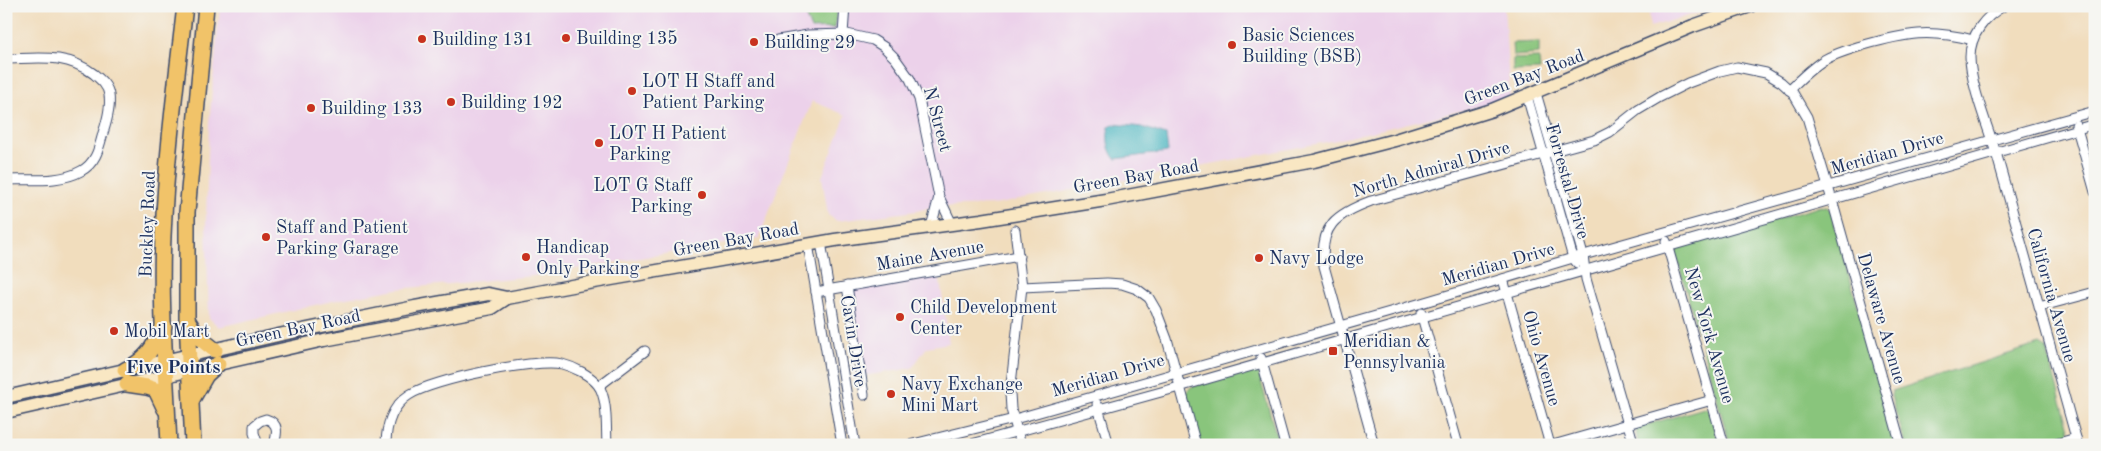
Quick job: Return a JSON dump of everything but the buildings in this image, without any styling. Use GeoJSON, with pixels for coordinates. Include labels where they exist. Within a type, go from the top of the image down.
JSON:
{"type":"FeatureCollection","features":[{"type":"Feature","properties":{"kind":"highway","name":"Buckley Road"},"geometry":{"type":"LineString","coordinates":[[169,445],[162,270],[164,200],[185,6]]}},
{"type":"Feature","properties":{"kind":"highway"},"geometry":{"type":"LineString","coordinates":[[193,445],[187,319],[187,212],[206,6]]}},
{"type":"Feature","properties":{"kind":"highway"},"geometry":{"type":"LineString","coordinates":[[187,319],[197,336],[217,357],[191,401]]}},
{"type":"Feature","properties":{"kind":"highway"},"geometry":{"type":"LineString","coordinates":[[164,325],[150,352],[126,377],[156,390],[160,395],[168,421]]}},
{"type":"Feature","properties":{"kind":"main road","name":"Green Bay Road"},"geometry":{"type":"LineString","coordinates":[[6,398],[126,377],[217,357],[332,324],[488,294],[508,298],[808,244],[952,224],[1115,198],[1314,161],[1438,127],[1531,94],[1693,26],[1750,6]]}},
{"type":"Feature","properties":{"kind":"main road","name":"Green Bay Road"},"geometry":{"type":"LineString","coordinates":[[6,412],[126,377]]}},
{"type":"Feature","properties":{"kind":"street"},"geometry":{"type":"LineString","coordinates":[[843,34],[845,6]]}},
{"type":"Feature","properties":{"kind":"street"},"geometry":{"type":"LineString","coordinates":[[1790,90],[1808,71],[1826,59],[1847,50],[1900,35],[1927,32],[1950,34],[1973,40],[1987,18],[2004,6]]}},
{"type":"Feature","properties":{"kind":"street","name":"N Street"},"geometry":{"type":"LineString","coordinates":[[778,40],[808,35],[843,34],[860,36],[884,47],[910,79],[919,100],[939,197],[952,224]]}},
{"type":"Feature","properties":{"kind":"street","name":"California Avenue"},"geometry":{"type":"LineString","coordinates":[[1973,40],[1970,58],[1973,80],[1996,153],[2077,441]]}},
{"type":"Feature","properties":{"kind":"street"},"geometry":{"type":"LineString","coordinates":[[6,59],[47,57],[68,60],[82,65],[107,86],[110,104],[97,153],[91,164],[70,177],[6,180]]}},
{"type":"Feature","properties":{"kind":"street","name":"North Admiral Drive"},"geometry":{"type":"LineString","coordinates":[[1374,445],[1343,339],[1322,253],[1325,236],[1340,214],[1370,201],[1577,146],[1602,136],[1660,97],[1688,83],[1720,71],[1737,67],[1766,73],[1790,90]]}},
{"type":"Feature","properties":{"kind":"street","name":"Delaware Avenue"},"geometry":{"type":"LineString","coordinates":[[1790,90],[1801,104],[1807,117],[1901,445]]}},
{"type":"Feature","properties":{"kind":"street","name":"Forrestal Drive"},"geometry":{"type":"LineString","coordinates":[[1531,94],[1554,151],[1583,255],[1584,270],[1634,445]]}},
{"type":"Feature","properties":{"kind":"street","name":"Forrestal Drive"},"geometry":{"type":"LineString","coordinates":[[1531,94],[1543,154],[1573,258],[1584,270]]}},
{"type":"Feature","properties":{"kind":"street","name":"Meridian Drive"},"geometry":{"type":"LineString","coordinates":[[909,445],[925,443],[1095,396],[1583,255],[1664,234],[2095,111]]}},
{"type":"Feature","properties":{"kind":"street"},"geometry":{"type":"LineString","coordinates":[[2073,118],[2078,129],[2095,192]]}},
{"type":"Feature","properties":{"kind":"street","name":"Meridian Drive"},"geometry":{"type":"LineString","coordinates":[[968,445],[1179,387],[2095,124]]}},
{"type":"Feature","properties":{"kind":"street","name":"N Street"},"geometry":{"type":"LineString","coordinates":[[931,227],[939,197]]}},
{"type":"Feature","properties":{"kind":"street"},"geometry":{"type":"LineString","coordinates":[[1014,230],[1022,287],[1010,393],[1013,419],[1021,445]]}},
{"type":"Feature","properties":{"kind":"street","name":"New York Avenue"},"geometry":{"type":"LineString","coordinates":[[1664,234],[1724,445]]}},
{"type":"Feature","properties":{"kind":"street","name":"Cavin Drive"},"geometry":{"type":"LineString","coordinates":[[821,242],[855,445]]}},
{"type":"Feature","properties":{"kind":"street","name":"Cavin Drive"},"geometry":{"type":"LineString","coordinates":[[808,244],[842,445]]}},
{"type":"Feature","properties":{"kind":"street","name":"Maine Avenue"},"geometry":{"type":"LineString","coordinates":[[816,292],[1019,256]]}},
{"type":"Feature","properties":{"kind":"street","name":"Ohio Avenue"},"geometry":{"type":"LineString","coordinates":[[1503,279],[1551,445]]}},
{"type":"Feature","properties":{"kind":"street"},"geometry":{"type":"LineString","coordinates":[[1022,287],[1107,283],[1130,286],[1149,298],[1156,310],[1167,339],[1196,445]]}},
{"type":"Feature","properties":{"kind":"street"},"geometry":{"type":"LineString","coordinates":[[847,286],[864,394]]}},
{"type":"Feature","properties":{"kind":"street"},"geometry":{"type":"LineString","coordinates":[[2039,307],[2095,292]]}},
{"type":"Feature","properties":{"kind":"street"},"geometry":{"type":"LineString","coordinates":[[1418,304],[1458,445]]}},
{"type":"Feature","properties":{"kind":"street"},"geometry":{"type":"LineString","coordinates":[[1258,350],[1285,445]]}},
{"type":"Feature","properties":{"kind":"street"},"geometry":{"type":"LineString","coordinates":[[599,386],[645,351]]}},
{"type":"Feature","properties":{"kind":"street"},"geometry":{"type":"LineString","coordinates":[[386,445],[386,432],[389,421],[401,402],[409,394],[450,380],[490,370],[560,364],[588,376],[599,386],[606,409],[607,445]]}},
{"type":"Feature","properties":{"kind":"street"},"geometry":{"type":"LineString","coordinates":[[1095,396],[1109,445]]}},
{"type":"Feature","properties":{"kind":"street"},"geometry":{"type":"LineString","coordinates":[[1551,445],[1712,400]]}},
{"type":"Feature","properties":{"kind":"street"},"geometry":{"type":"LineString","coordinates":[[258,445],[254,426],[266,419],[275,425],[278,431],[274,445]]}},
{"type":"Feature","properties":{"kind":"street"},"geometry":{"type":"LineString","coordinates":[[2052,445],[2077,441]]}},
{"type":"Feature","properties":{"kind":"shaded area"},"geometry":{"type":"Polygon","coordinates":[[[220,6],[1504,6],[1510,99],[1337,140],[993,205],[932,207],[917,211],[837,221],[828,215],[822,177],[846,115],[812,101],[759,238],[533,276],[397,289],[341,299],[219,327],[209,318],[206,221],[209,124],[220,6]]]}},
{"type":"Feature","properties":{"kind":"shaded area"},"geometry":{"type":"Polygon","coordinates":[[[1649,6],[1722,6],[1650,27],[1649,6]]]}},
{"type":"Feature","properties":{"kind":"shaded area","name":"Child Development Center"},"geometry":{"type":"Polygon","coordinates":[[[939,274],[949,343],[927,347],[912,368],[864,376],[851,290],[939,274]]]}},
{"type":"Feature","properties":{"kind":"green space"},"geometry":{"type":"Polygon","coordinates":[[[799,6],[838,6],[835,28],[811,29],[799,6]]]}},
{"type":"Feature","properties":{"kind":"green space"},"geometry":{"type":"Polygon","coordinates":[[[1539,42],[1539,54],[1513,56],[1512,43],[1539,42]]]}},
{"type":"Feature","properties":{"kind":"green space"},"geometry":{"type":"Polygon","coordinates":[[[1539,58],[1540,70],[1513,71],[1513,59],[1539,58]]]}},
{"type":"Feature","properties":{"kind":"green space"},"geometry":{"type":"Polygon","coordinates":[[[1822,206],[1827,207],[1831,211],[1897,445],[1730,445],[1676,250],[1680,247],[1822,206]]]}},
{"type":"Feature","properties":{"kind":"green space"},"geometry":{"type":"Polygon","coordinates":[[[2040,344],[2046,348],[2070,437],[2048,445],[1906,445],[1891,396],[1892,391],[2040,344]]]}},
{"type":"Feature","properties":{"kind":"green space"},"geometry":{"type":"Polygon","coordinates":[[[1255,369],[1258,371],[1279,445],[1200,445],[1187,391],[1191,387],[1255,369]]]}},
{"type":"Feature","properties":{"kind":"green space"},"geometry":{"type":"Polygon","coordinates":[[[1704,408],[1710,412],[1720,445],[1638,445],[1636,429],[1639,427],[1704,408]]]}},
{"type":"Feature","properties":{"kind":"water"},"geometry":{"type":"Polygon","coordinates":[[[1114,124],[1142,127],[1166,135],[1168,152],[1115,159],[1109,148],[1108,139],[1109,127],[1114,124]]]}},
{"type":"Feature","properties":{"kind":"place","name":"Building 135"},"geometry":{"type":"Point","coordinates":[566,38]}},
{"type":"Feature","properties":{"kind":"place","name":"Building 131"},"geometry":{"type":"Point","coordinates":[422,39]}},
{"type":"Feature","properties":{"kind":"place","name":"Building 29"},"geometry":{"type":"Point","coordinates":[754,42]}},
{"type":"Feature","properties":{"kind":"place","name":"Basic Sciences Building (BSB)"},"geometry":{"type":"Point","coordinates":[1232,45]}},
{"type":"Feature","properties":{"kind":"place","name":"LOT H Staff and Patient Parking"},"geometry":{"type":"Point","coordinates":[632,91]}},
{"type":"Feature","properties":{"kind":"place","name":"Building 192"},"geometry":{"type":"Point","coordinates":[451,102]}},
{"type":"Feature","properties":{"kind":"place","name":"Building 133"},"geometry":{"type":"Point","coordinates":[311,108]}},
{"type":"Feature","properties":{"kind":"place","name":"LOT H Patient Parking"},"geometry":{"type":"Point","coordinates":[599,143]}},
{"type":"Feature","properties":{"kind":"place","name":"LOT G Staff Parking"},"geometry":{"type":"Point","coordinates":[702,195]}},
{"type":"Feature","properties":{"kind":"place","name":"Staff and Patient Parking Garage"},"geometry":{"type":"Point","coordinates":[266,237]}},
{"type":"Feature","properties":{"kind":"place","name":"Handicap Only Parking"},"geometry":{"type":"Point","coordinates":[526,257]}},
{"type":"Feature","properties":{"kind":"place","name":"Navy Lodge"},"geometry":{"type":"Point","coordinates":[1259,258]}},
{"type":"Feature","properties":{"kind":"place","name":"Child Development Center"},"geometry":{"type":"Point","coordinates":[900,317]}},
{"type":"Feature","properties":{"kind":"place","name":"Mobil Mart"},"geometry":{"type":"Point","coordinates":[114,331]}},
{"type":"Feature","properties":{"kind":"place","name":"Meridian & Pennsylvania"},"geometry":{"type":"Point","coordinates":[1333,351]}},
{"type":"Feature","properties":{"kind":"place","name":"Navy Exchange Mini Mart"},"geometry":{"type":"Point","coordinates":[891,394]}},
{"type":"Feature","properties":{"kind":"district","name":"Five Points"},"geometry":{"type":"Point","coordinates":[173,366]}}]}
